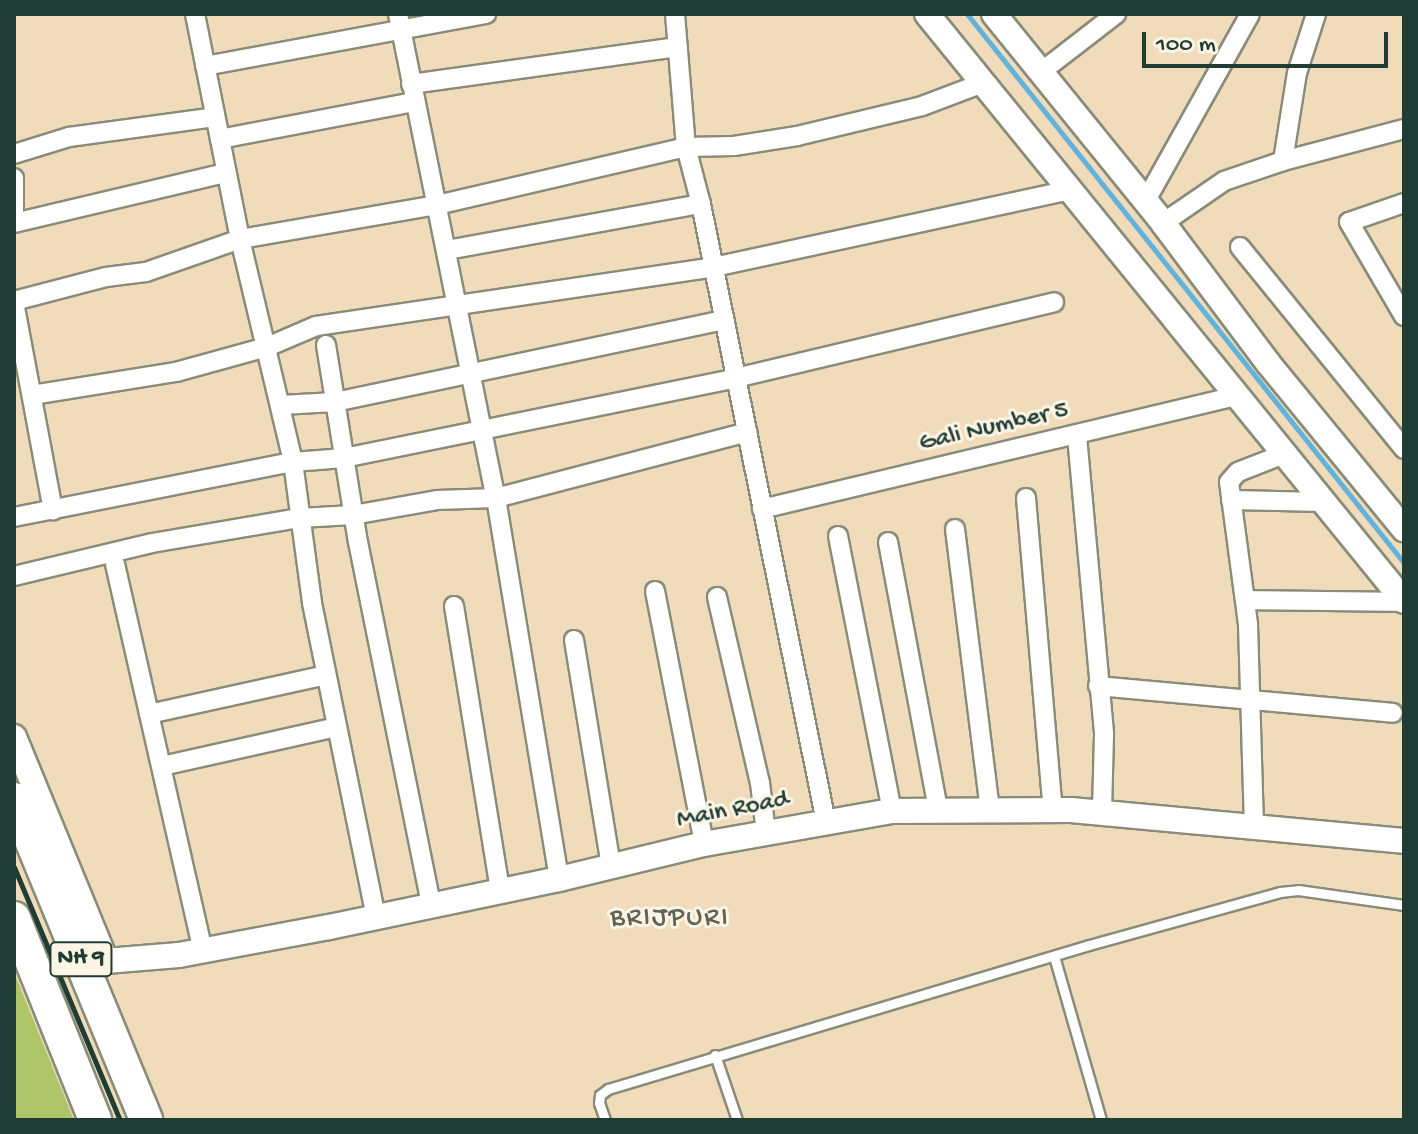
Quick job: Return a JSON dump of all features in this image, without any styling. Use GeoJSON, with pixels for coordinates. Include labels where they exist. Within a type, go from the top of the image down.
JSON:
{"type":"FeatureCollection","features":[{"type":"Feature","properties":{"kind":"highway","name":"NH 9"},"geometry":{"type":"LineString","coordinates":[[14,799],[94,962],[146,1120]]}},
{"type":"Feature","properties":{"kind":"highway","name":"NH 9"},"geometry":{"type":"LineString","coordinates":[[14,918],[95,1120]]}},
{"type":"Feature","properties":{"kind":"street"},"geometry":{"type":"LineString","coordinates":[[195,14],[240,239],[293,462],[326,675],[376,917]]}},
{"type":"Feature","properties":{"kind":"street"},"geometry":{"type":"LineString","coordinates":[[205,66],[399,23],[486,14]]}},
{"type":"Feature","properties":{"kind":"street"},"geometry":{"type":"LineString","coordinates":[[675,14],[686,147],[701,204],[826,822]]}},
{"type":"Feature","properties":{"kind":"street"},"geometry":{"type":"LineString","coordinates":[[927,14],[1404,601]]}},
{"type":"Feature","properties":{"kind":"street"},"geometry":{"type":"LineString","coordinates":[[994,14],[1163,223],[1268,363],[1404,529]]}},
{"type":"Feature","properties":{"kind":"street"},"geometry":{"type":"LineString","coordinates":[[1041,72],[1116,14]]}},
{"type":"Feature","properties":{"kind":"street"},"geometry":{"type":"LineString","coordinates":[[1145,202],[1250,14]]}},
{"type":"Feature","properties":{"kind":"street"},"geometry":{"type":"LineString","coordinates":[[1283,161],[1297,73],[1316,14]]}},
{"type":"Feature","properties":{"kind":"street"},"geometry":{"type":"LineString","coordinates":[[399,23],[496,498],[559,879]]}},
{"type":"Feature","properties":{"kind":"street"},"geometry":{"type":"LineString","coordinates":[[220,139],[412,93],[677,47]]}},
{"type":"Feature","properties":{"kind":"street"},"geometry":{"type":"LineString","coordinates":[[53,510],[14,302],[106,277],[146,272],[240,239],[437,205],[686,147],[734,146],[797,136],[922,106],[983,83]]}},
{"type":"Feature","properties":{"kind":"street"},"geometry":{"type":"LineString","coordinates":[[14,154],[69,137],[215,117]]}},
{"type":"Feature","properties":{"kind":"street"},"geometry":{"type":"LineString","coordinates":[[1163,223],[1210,188],[1283,161],[1404,129]]}},
{"type":"Feature","properties":{"kind":"street"},"geometry":{"type":"LineString","coordinates":[[14,223],[226,173]]}},
{"type":"Feature","properties":{"kind":"street"},"geometry":{"type":"LineString","coordinates":[[14,178],[14,213]]}},
{"type":"Feature","properties":{"kind":"street"},"geometry":{"type":"LineString","coordinates":[[32,395],[176,372],[267,347],[316,326],[714,267],[1069,190]]}},
{"type":"Feature","properties":{"kind":"street"},"geometry":{"type":"LineString","coordinates":[[1402,307],[1349,222],[1404,203]]}},
{"type":"Feature","properties":{"kind":"street"},"geometry":{"type":"LineString","coordinates":[[447,250],[701,204]]}},
{"type":"Feature","properties":{"kind":"street"},"geometry":{"type":"LineString","coordinates":[[1240,247],[1404,449]]}},
{"type":"Feature","properties":{"kind":"street"},"geometry":{"type":"LineString","coordinates":[[14,517],[293,462],[344,458],[736,378],[1054,302]]}},
{"type":"Feature","properties":{"kind":"street"},"geometry":{"type":"LineString","coordinates":[[281,405],[335,402],[724,320]]}},
{"type":"Feature","properties":{"kind":"street"},"geometry":{"type":"LineString","coordinates":[[326,345],[353,515],[431,905]]}},
{"type":"Feature","properties":{"kind":"street","name":"Gali Number 5"},"geometry":{"type":"LineString","coordinates":[[762,509],[1237,396]]}},
{"type":"Feature","properties":{"kind":"street"},"geometry":{"type":"LineString","coordinates":[[14,576],[152,543],[300,518],[353,515],[437,500],[496,498],[747,432]]}},
{"type":"Feature","properties":{"kind":"street"},"geometry":{"type":"LineString","coordinates":[[1077,436],[1104,735],[1102,813]]}},
{"type":"Feature","properties":{"kind":"street"},"geometry":{"type":"LineString","coordinates":[[1254,827],[1246,600],[1231,500],[1232,476],[1284,454]]}},
{"type":"Feature","properties":{"kind":"street"},"geometry":{"type":"LineString","coordinates":[[1026,498],[1053,810]]}},
{"type":"Feature","properties":{"kind":"street"},"geometry":{"type":"LineString","coordinates":[[1231,500],[1324,502]]}},
{"type":"Feature","properties":{"kind":"street"},"geometry":{"type":"LineString","coordinates":[[955,529],[990,809]]}},
{"type":"Feature","properties":{"kind":"street"},"geometry":{"type":"LineString","coordinates":[[838,536],[892,811]]}},
{"type":"Feature","properties":{"kind":"street"},"geometry":{"type":"LineString","coordinates":[[888,542],[938,810]]}},
{"type":"Feature","properties":{"kind":"street"},"geometry":{"type":"LineString","coordinates":[[115,564],[203,950]]}},
{"type":"Feature","properties":{"kind":"street"},"geometry":{"type":"LineString","coordinates":[[655,591],[704,844]]}},
{"type":"Feature","properties":{"kind":"street"},"geometry":{"type":"LineString","coordinates":[[717,597],[760,783],[766,833]]}},
{"type":"Feature","properties":{"kind":"street"},"geometry":{"type":"LineString","coordinates":[[1246,600],[1404,601]]}},
{"type":"Feature","properties":{"kind":"street"},"geometry":{"type":"LineString","coordinates":[[454,606],[500,890]]}},
{"type":"Feature","properties":{"kind":"street"},"geometry":{"type":"LineString","coordinates":[[574,640],[611,867]]}},
{"type":"Feature","properties":{"kind":"street"},"geometry":{"type":"LineString","coordinates":[[149,714],[326,675]]}},
{"type":"Feature","properties":{"kind":"street"},"geometry":{"type":"LineString","coordinates":[[1098,686],[1393,713]]}},
{"type":"Feature","properties":{"kind":"street"},"geometry":{"type":"LineString","coordinates":[[162,766],[337,727]]}},
{"type":"Feature","properties":{"kind":"street"},"geometry":{"type":"LineString","coordinates":[[14,737],[94,962]]}},
{"type":"Feature","properties":{"kind":"street","name":"Main Road"},"geometry":{"type":"LineString","coordinates":[[94,962],[203,950],[559,879],[704,844],[892,811],[1053,810],[1404,841]]}},
{"type":"Feature","properties":{"kind":"lane"},"geometry":{"type":"LineString","coordinates":[[605,1120],[599,1103],[600,1095],[608,1089],[715,1055],[867,1014],[1054,956],[1289,890],[1404,905]]}},
{"type":"Feature","properties":{"kind":"lane"},"geometry":{"type":"LineString","coordinates":[[1054,956],[1101,1120]]}},
{"type":"Feature","properties":{"kind":"lane"},"geometry":{"type":"LineString","coordinates":[[715,1055],[737,1120]]}},
{"type":"Feature","properties":{"kind":"green space"},"geometry":{"type":"Polygon","coordinates":[[[14,972],[74,1120],[17,1120],[14,1113],[14,972]]]}},
{"type":"Feature","properties":{"kind":"waterway"},"geometry":{"type":"LineString","coordinates":[[967,14],[1404,563]]}},
{"type":"Feature","properties":{"kind":"railway"},"geometry":{"type":"LineString","coordinates":[[14,867],[120,1120]]}},
{"type":"Feature","properties":{"kind":"district","name":"BRIJPURI"},"geometry":{"type":"Point","coordinates":[670,919]}}]}
